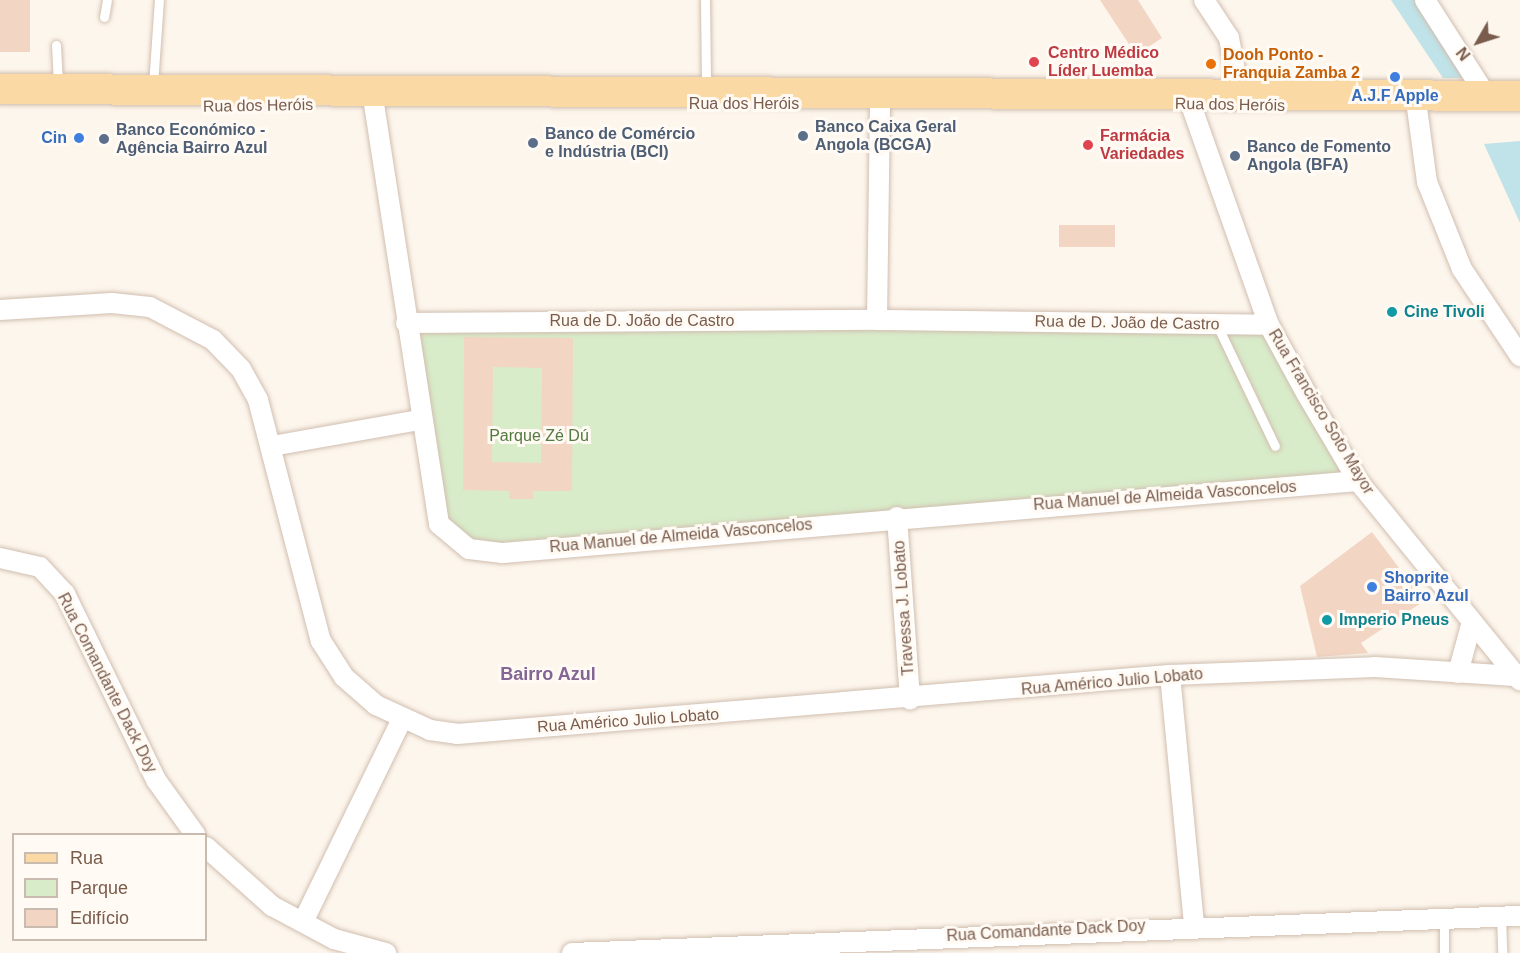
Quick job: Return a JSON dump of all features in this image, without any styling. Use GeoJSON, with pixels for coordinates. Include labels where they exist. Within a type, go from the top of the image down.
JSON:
{"type":"FeatureCollection","features":[{"type":"Feature","properties":{"kind":"main road","name":"Rua dos Heróis"},"geometry":{"type":"LineString","coordinates":[[0,89],[1239,92],[1487,101],[1520,109]]}},
{"type":"Feature","properties":{"kind":"main road","name":"Rua dos Heróis"},"geometry":{"type":"LineString","coordinates":[[1487,101],[1520,92]]}},
{"type":"Feature","properties":{"kind":"main road","name":"Rua dos Heróis"},"geometry":{"type":"LineString","coordinates":[[0,107],[880,104],[1417,108],[1520,96]]}},
{"type":"Feature","properties":{"kind":"street"},"geometry":{"type":"LineString","coordinates":[[1204,0],[1229,38],[1239,92]]}},
{"type":"Feature","properties":{"kind":"street"},"geometry":{"type":"LineString","coordinates":[[1425,0],[1487,101]]}},
{"type":"Feature","properties":{"kind":"street","name":"Rua Manuel de Almeida Vasconcelos"},"geometry":{"type":"LineString","coordinates":[[374,104],[420,420],[439,524],[455,543],[480,553],[1358,481]]}},
{"type":"Feature","properties":{"kind":"street"},"geometry":{"type":"LineString","coordinates":[[877,320],[880,104]]}},
{"type":"Feature","properties":{"kind":"street","name":"Rua Francisco Soto Mayor"},"geometry":{"type":"LineString","coordinates":[[1191,105],[1269,325],[1358,481],[1471,625],[1518,678]]}},
{"type":"Feature","properties":{"kind":"street"},"geometry":{"type":"LineString","coordinates":[[1417,108],[1427,182],[1462,269],[1520,356]]}},
{"type":"Feature","properties":{"kind":"street","name":"Rua Américo Julio Lobato"},"geometry":{"type":"LineString","coordinates":[[0,310],[112,303],[150,307],[184,320],[241,369],[258,400],[272,446],[321,640],[344,677],[402,719],[457,734],[910,700],[1170,675],[1376,667],[1518,678]]}},
{"type":"Feature","properties":{"kind":"street","name":"Rua de D. João de Castro"},"geometry":{"type":"LineString","coordinates":[[406,323],[877,320],[1269,325]]}},
{"type":"Feature","properties":{"kind":"street"},"geometry":{"type":"LineString","coordinates":[[272,446],[420,420]]}},
{"type":"Feature","properties":{"kind":"street","name":"Travessa J. Lobato"},"geometry":{"type":"LineString","coordinates":[[897,517],[910,700]]}},
{"type":"Feature","properties":{"kind":"street","name":"Rua Comandante Dack Doy"},"geometry":{"type":"LineString","coordinates":[[0,558],[40,567],[65,594],[156,780],[194,833]]}},
{"type":"Feature","properties":{"kind":"street"},"geometry":{"type":"LineString","coordinates":[[1458,673],[1471,625]]}},
{"type":"Feature","properties":{"kind":"street"},"geometry":{"type":"LineString","coordinates":[[1170,675],[1194,925]]}},
{"type":"Feature","properties":{"kind":"street"},"geometry":{"type":"LineString","coordinates":[[303,922],[402,719]]}},
{"type":"Feature","properties":{"kind":"street"},"geometry":{"type":"LineString","coordinates":[[207,848],[244,884],[303,922],[334,939],[386,953]]}},
{"type":"Feature","properties":{"kind":"street","name":"Rua Comandante Dack Doy"},"geometry":{"type":"LineString","coordinates":[[572,953],[1194,925],[1510,916]]}},
{"type":"Feature","properties":{"kind":"lane"},"geometry":{"type":"LineString","coordinates":[[105,17],[107,0]]}},
{"type":"Feature","properties":{"kind":"lane"},"geometry":{"type":"LineString","coordinates":[[153,88],[159,0]]}},
{"type":"Feature","properties":{"kind":"lane"},"geometry":{"type":"LineString","coordinates":[[705,0],[706,90]]}},
{"type":"Feature","properties":{"kind":"lane"},"geometry":{"type":"LineString","coordinates":[[56,45],[58,89]]}},
{"type":"Feature","properties":{"kind":"lane"},"geometry":{"type":"LineString","coordinates":[[1217,325],[1275,446]]}},
{"type":"Feature","properties":{"kind":"lane"},"geometry":{"type":"LineString","coordinates":[[1502,953],[1510,916]]}},
{"type":"Feature","properties":{"kind":"lane"},"geometry":{"type":"LineString","coordinates":[[1444,918],[1444,953]]}},
{"type":"Feature","properties":{"kind":"green space","name":"Parque Zé Dú"},"geometry":{"type":"Polygon","coordinates":[[[406,323],[1269,325],[1358,481],[503,553],[445,535],[406,323]]]}},
{"type":"Feature","properties":{"kind":"water"},"geometry":{"type":"Polygon","coordinates":[[[1391,0],[1416,0],[1467,78],[1443,78],[1391,0]]]}},
{"type":"Feature","properties":{"kind":"water"},"geometry":{"type":"Polygon","coordinates":[[[1520,141],[1520,223],[1484,144],[1520,141]]]}},
{"type":"Feature","properties":{"kind":"building"},"geometry":{"type":"Polygon","coordinates":[[[0,0],[30,0],[30,52],[0,52],[0,0]]]}},
{"type":"Feature","properties":{"kind":"building"},"geometry":{"type":"Polygon","coordinates":[[[1100,0],[1138,0],[1162,38],[1136,55],[1100,0]]]}},
{"type":"Feature","properties":{"kind":"building"},"geometry":{"type":"Polygon","coordinates":[[[1059,225],[1115,225],[1115,247],[1059,247],[1059,225]]]}},
{"type":"Feature","properties":{"kind":"building"},"geometry":{"type":"Polygon","coordinates":[[[464,337],[573,338],[572,491],[533,491],[533,499],[509,499],[509,491],[463,490],[464,337]],[[493,367],[492,462],[541,463],[542,368],[493,367]]]}},
{"type":"Feature","properties":{"kind":"building","name":"Shoprite Bairro Azul"},"geometry":{"type":"Polygon","coordinates":[[[1372,532],[1424,601],[1361,643],[1368,653],[1317,657],[1300,586],[1372,532]]]}},
{"type":"Feature","properties":{"kind":"place","name":"Centro Médico Líder Luemba"},"geometry":{"type":"Point","coordinates":[1034,62]}},
{"type":"Feature","properties":{"kind":"place","name":"Dooh Ponto - Franquia Zamba 2"},"geometry":{"type":"Point","coordinates":[1211,64]}},
{"type":"Feature","properties":{"kind":"place","name":"A.J.F Apple"},"geometry":{"type":"Point","coordinates":[1395,77]}},
{"type":"Feature","properties":{"kind":"place","name":"Banco Caixa Geral Angola (BCGA)"},"geometry":{"type":"Point","coordinates":[803,136]}},
{"type":"Feature","properties":{"kind":"place","name":"Cin"},"geometry":{"type":"Point","coordinates":[79,138]}},
{"type":"Feature","properties":{"kind":"place","name":"Banco Económico - Agência Bairro Azul"},"geometry":{"type":"Point","coordinates":[104,139]}},
{"type":"Feature","properties":{"kind":"place","name":"Banco de Comércio e Indústria (BCI)"},"geometry":{"type":"Point","coordinates":[533,143]}},
{"type":"Feature","properties":{"kind":"place","name":"Farmácia Variedades"},"geometry":{"type":"Point","coordinates":[1088,145]}},
{"type":"Feature","properties":{"kind":"place","name":"Banco de Fomento Angola (BFA)"},"geometry":{"type":"Point","coordinates":[1235,156]}},
{"type":"Feature","properties":{"kind":"place","name":"Cine Tivoli"},"geometry":{"type":"Point","coordinates":[1392,312]}},
{"type":"Feature","properties":{"kind":"place","name":"Shoprite Bairro Azul"},"geometry":{"type":"Point","coordinates":[1372,587]}},
{"type":"Feature","properties":{"kind":"place","name":"Imperio Pneus"},"geometry":{"type":"Point","coordinates":[1327,620]}},
{"type":"Feature","properties":{"kind":"district","name":"Bairro Azul"},"geometry":{"type":"Point","coordinates":[548,674]}}]}
